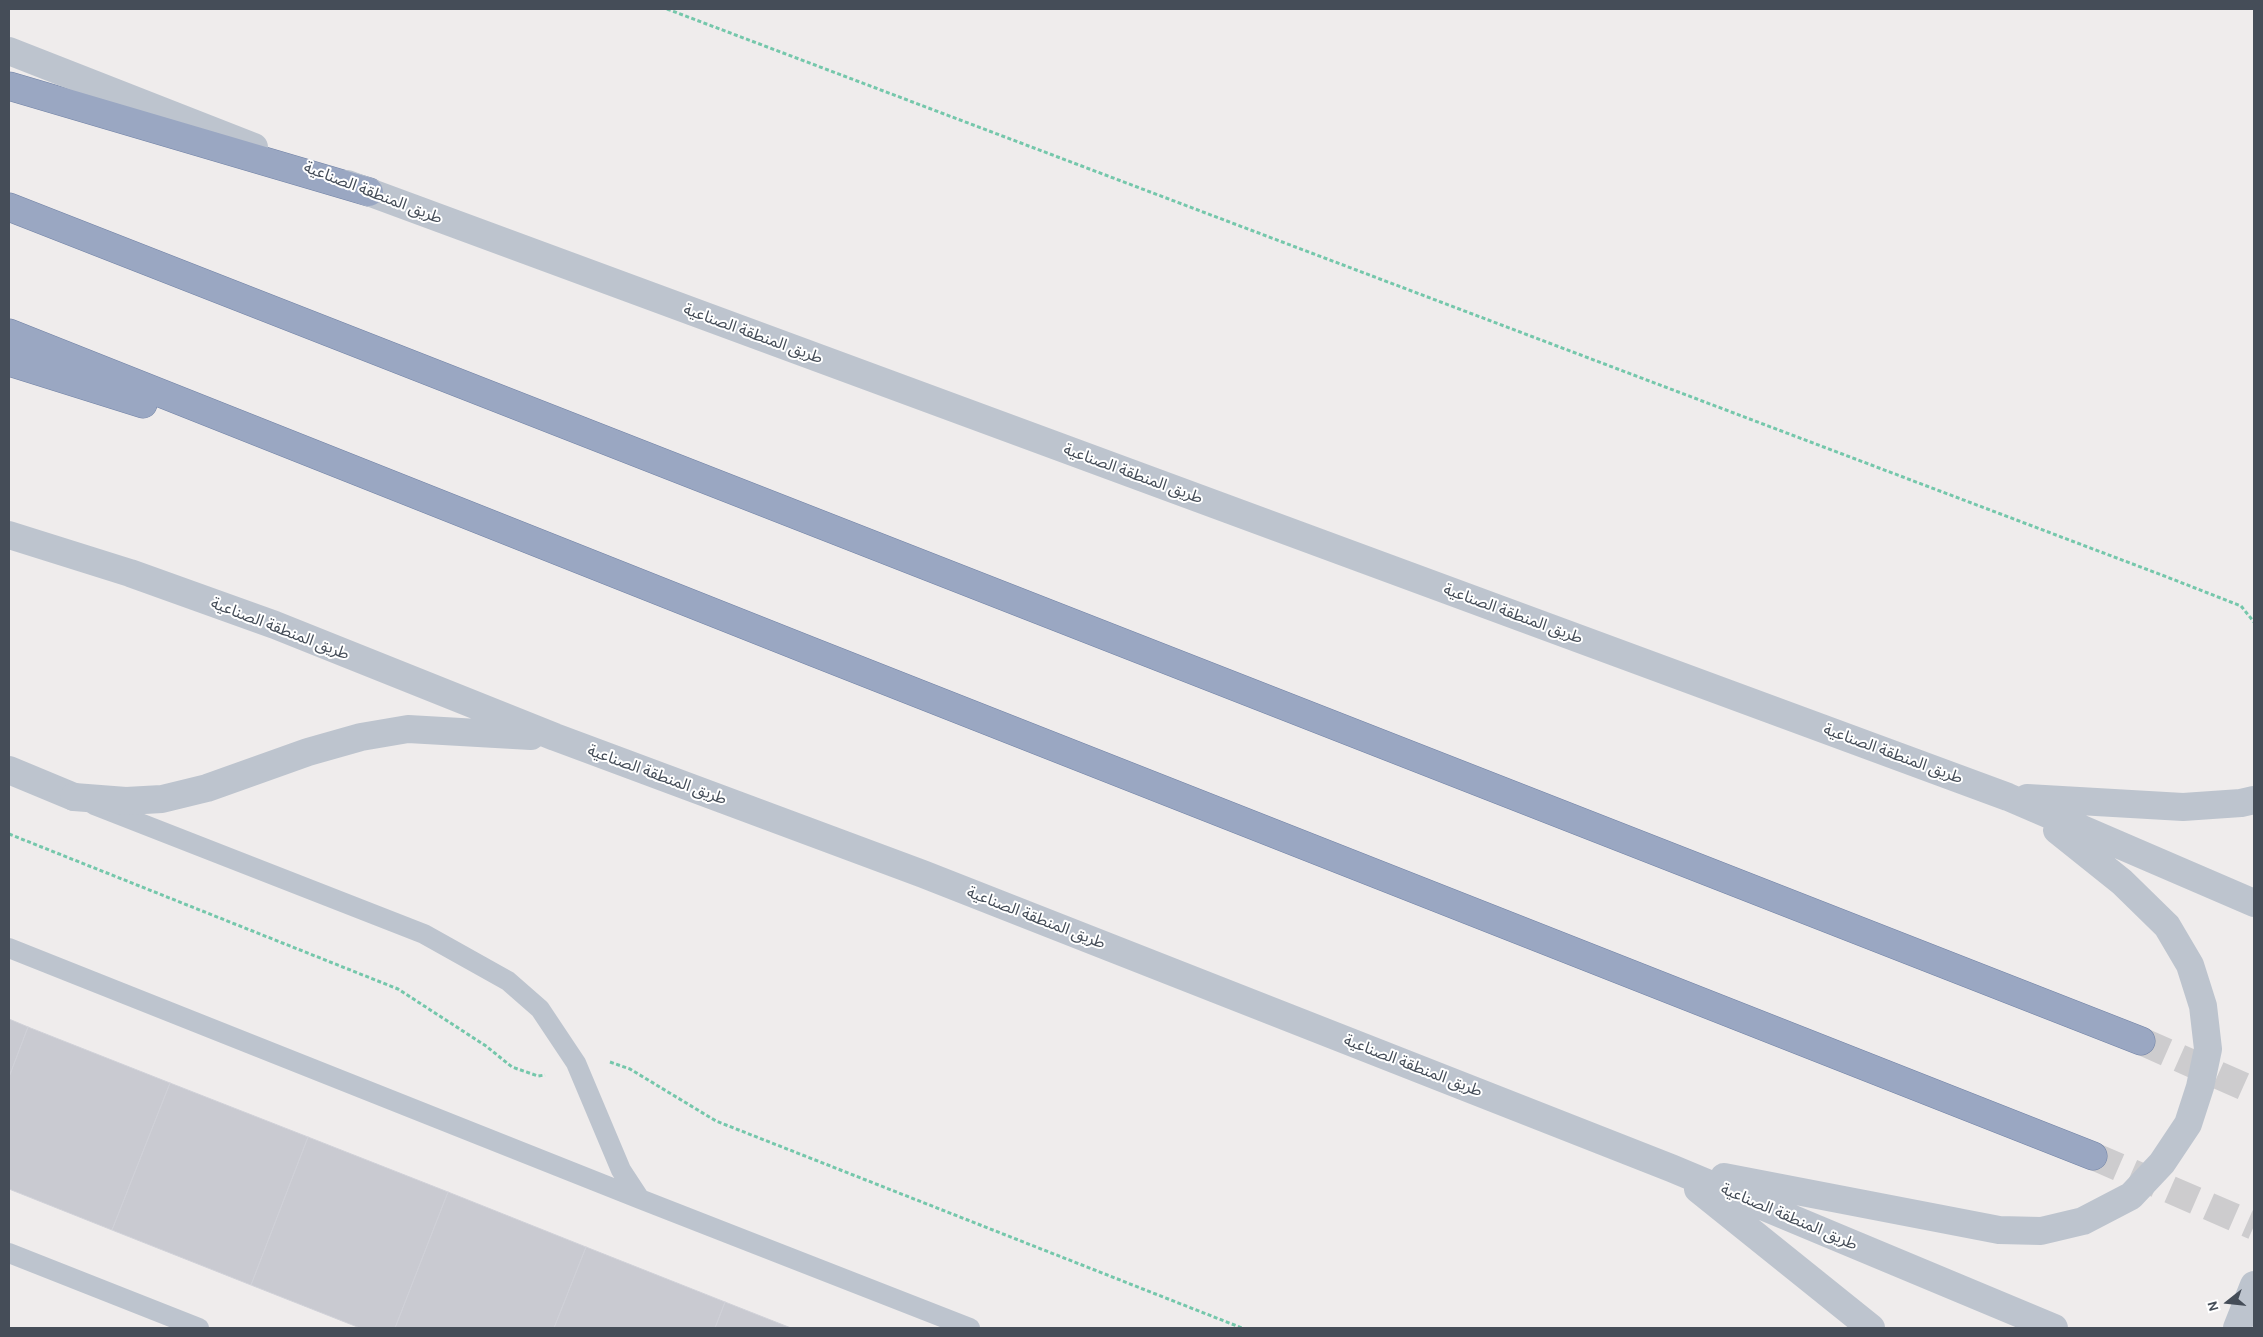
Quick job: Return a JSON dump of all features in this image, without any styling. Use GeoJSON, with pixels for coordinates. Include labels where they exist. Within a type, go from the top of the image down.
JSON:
{"type":"FeatureCollection","features":[{"type":"Feature","properties":{"kind":"highway"},"geometry":{"type":"LineString","coordinates":[[9,86],[369,192]]}},
{"type":"Feature","properties":{"kind":"highway"},"geometry":{"type":"LineString","coordinates":[[9,207],[2141,1041]]}},
{"type":"Feature","properties":{"kind":"highway"},"geometry":{"type":"LineString","coordinates":[[9,333],[2093,1156]]}},
{"type":"Feature","properties":{"kind":"highway"},"geometry":{"type":"LineString","coordinates":[[9,362],[364,474]]}},
{"type":"Feature","properties":{"kind":"street","name":"طريق المنطقة الصناعية"},"geometry":{"type":"LineString","coordinates":[[9,51],[369,192],[2008,797],[2254,903]]}},
{"type":"Feature","properties":{"kind":"street","name":"طريق المنطقة الصناعية"},"geometry":{"type":"LineString","coordinates":[[9,535],[130,573],[275,625],[555,737],[923,874],[1671,1168],[2054,1328]]}},
{"type":"Feature","properties":{"kind":"street"},"geometry":{"type":"LineString","coordinates":[[9,770],[74,796],[126,801],[162,799],[207,788],[308,752],[361,737],[408,729],[555,737]]}},
{"type":"Feature","properties":{"kind":"street"},"geometry":{"type":"LineString","coordinates":[[2008,797],[2182,807],[2241,803],[2254,800]]}},
{"type":"Feature","properties":{"kind":"street"},"geometry":{"type":"LineString","coordinates":[[1671,1168],[1999,1230],[2041,1231],[2082,1221],[2131,1196],[2162,1163],[2188,1124],[2200,1087],[2208,1049],[2202,1006],[2190,965],[2167,926],[2122,882],[2086,851],[2008,797]]}},
{"type":"Feature","properties":{"kind":"street"},"geometry":{"type":"LineString","coordinates":[[1671,1168],[1837,1298],[1871,1328]]}},
{"type":"Feature","properties":{"kind":"street"},"geometry":{"type":"LineString","coordinates":[[2237,1328],[2254,1285]]}},
{"type":"Feature","properties":{"kind":"lane"},"geometry":{"type":"LineString","coordinates":[[74,796],[424,934],[474,960],[508,981],[540,1009],[576,1063],[621,1170],[640,1200]]}},
{"type":"Feature","properties":{"kind":"lane"},"geometry":{"type":"LineString","coordinates":[[9,948],[640,1200],[970,1328]]}},
{"type":"Feature","properties":{"kind":"lane"},"geometry":{"type":"LineString","coordinates":[[9,1253],[199,1328]]}},
{"type":"Feature","properties":{"kind":"lane"},"geometry":{"type":"LineString","coordinates":[[155,1311],[170,1328]]}},
{"type":"Feature","properties":{"kind":"path"},"geometry":{"type":"LineString","coordinates":[[667,9],[2167,577],[2242,606],[2254,622]]}},
{"type":"Feature","properties":{"kind":"path"},"geometry":{"type":"LineString","coordinates":[[9,834],[398,989],[486,1046],[512,1067],[538,1076],[558,1072],[576,1063],[596,1057],[630,1069],[716,1121],[1242,1328]]}},
{"type":"Feature","properties":{"kind":"building"},"geometry":{"type":"Polygon","coordinates":[[[9,1019],[28,1027],[9,1077],[9,1019]]]}},
{"type":"Feature","properties":{"kind":"building"},"geometry":{"type":"Polygon","coordinates":[[[28,1027],[170,1083],[112,1230],[9,1189],[9,1077],[28,1027]]]}},
{"type":"Feature","properties":{"kind":"building"},"geometry":{"type":"Polygon","coordinates":[[[170,1083],[308,1137],[251,1285],[112,1230],[170,1083]]]}},
{"type":"Feature","properties":{"kind":"building"},"geometry":{"type":"Polygon","coordinates":[[[308,1137],[448,1192],[395,1328],[360,1328],[251,1285],[308,1137]]]}},
{"type":"Feature","properties":{"kind":"building"},"geometry":{"type":"Polygon","coordinates":[[[448,1192],[586,1247],[554,1328],[395,1328],[448,1192]]]}},
{"type":"Feature","properties":{"kind":"building"},"geometry":{"type":"Polygon","coordinates":[[[586,1247],[725,1302],[715,1328],[554,1328],[586,1247]]]}},
{"type":"Feature","properties":{"kind":"building"},"geometry":{"type":"Polygon","coordinates":[[[725,1302],[791,1328],[715,1328],[725,1302]]]}},
{"type":"Feature","properties":{"kind":"tunnel"},"geometry":{"type":"LineString","coordinates":[[2141,1041],[2254,1091]]}},
{"type":"Feature","properties":{"kind":"tunnel"},"geometry":{"type":"LineString","coordinates":[[2093,1156],[2254,1226]]}}]}
